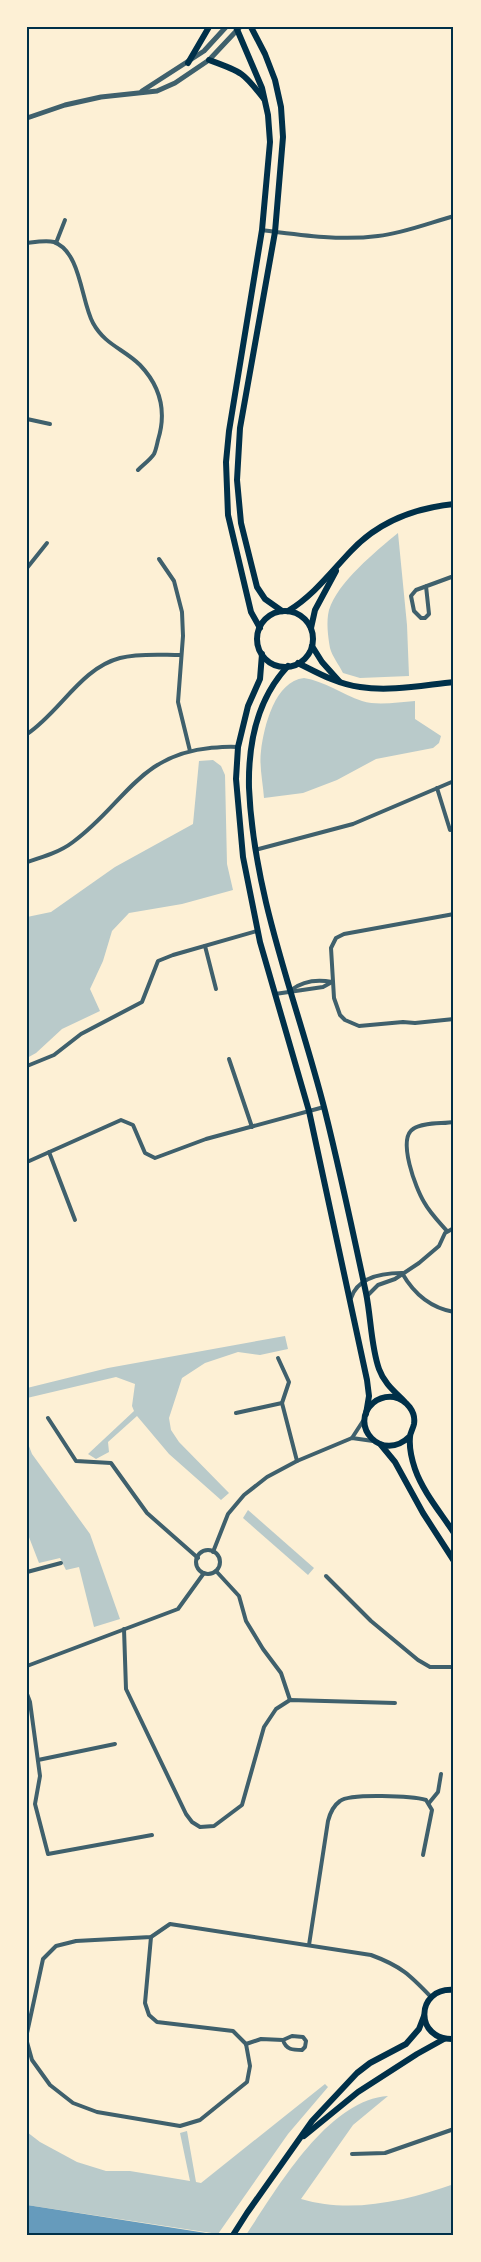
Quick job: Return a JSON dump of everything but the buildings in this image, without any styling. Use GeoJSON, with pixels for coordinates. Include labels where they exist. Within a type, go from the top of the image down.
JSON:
{"type":"FeatureCollection","features":[{"type":"Feature","properties":{"kind":"main road"},"geometry":{"type":"LineString","coordinates":[[188,63],[209,27]]}},
{"type":"Feature","properties":{"kind":"main road"},"geometry":{"type":"LineString","coordinates":[[251,27],[270,66],[281,107],[283,136],[275,232],[240,428],[237,480],[241,523],[257,587],[265,599],[285,611],[302,616],[311,628]]}},
{"type":"Feature","properties":{"kind":"main road"},"geometry":{"type":"LineString","coordinates":[[238,28],[257,71],[266,102],[270,142],[262,230],[226,462],[228,515],[251,612],[260,628]]}},
{"type":"Feature","properties":{"kind":"main road"},"geometry":{"type":"LineString","coordinates":[[209,60],[246,76],[266,102]]}},
{"type":"Feature","properties":{"kind":"main road"},"geometry":{"type":"LineString","coordinates":[[454,504],[414,512],[392,520],[360,542],[307,597],[285,611],[268,616],[260,628],[258,642],[262,654],[260,679],[248,706],[238,747],[236,779],[249,899],[309,1111],[351,1299],[369,1396],[365,1416],[367,1431],[395,1462],[423,1513],[454,1561]]}},
{"type":"Feature","properties":{"kind":"main road"},"geometry":{"type":"LineString","coordinates":[[339,565],[315,610],[311,628],[312,646],[322,662],[339,681]]}},
{"type":"Feature","properties":{"kind":"main road"},"geometry":{"type":"LineString","coordinates":[[262,654],[273,664],[288,666],[304,659],[312,646]]}},
{"type":"Feature","properties":{"kind":"main road"},"geometry":{"type":"LineString","coordinates":[[298,663],[325,677],[357,687],[454,682]]}},
{"type":"Feature","properties":{"kind":"main road"},"geometry":{"type":"LineString","coordinates":[[288,666],[268,691],[254,731],[249,777],[255,850],[268,913],[324,1107],[363,1280],[379,1368],[386,1384],[412,1412],[414,1418],[410,1436],[416,1471],[425,1490],[454,1533]]}},
{"type":"Feature","properties":{"kind":"main road"},"geometry":{"type":"LineString","coordinates":[[365,1416],[369,1407],[382,1398],[397,1398],[404,1401]]}},
{"type":"Feature","properties":{"kind":"main road"},"geometry":{"type":"LineString","coordinates":[[377,1443],[396,1445],[410,1436]]}},
{"type":"Feature","properties":{"kind":"main road"},"geometry":{"type":"LineString","coordinates":[[233,2235],[312,2121],[357,2073],[370,2063],[406,2044],[419,2029],[431,1997],[440,1991],[454,1989]]}},
{"type":"Feature","properties":{"kind":"main road"},"geometry":{"type":"LineString","coordinates":[[424,2016],[430,2031],[444,2039]]}},
{"type":"Feature","properties":{"kind":"main road"},"geometry":{"type":"LineString","coordinates":[[299,2140],[358,2092],[444,2039],[454,2039]]}},
{"type":"Feature","properties":{"kind":"street"},"geometry":{"type":"LineString","coordinates":[[142,91],[204,51],[226,27]]}},
{"type":"Feature","properties":{"kind":"street"},"geometry":{"type":"LineString","coordinates":[[27,118],[65,105],[142,91],[157,91],[175,83],[209,60],[238,28]]}},
{"type":"Feature","properties":{"kind":"street"},"geometry":{"type":"LineString","coordinates":[[262,230],[348,238],[376,236],[454,216]]}},
{"type":"Feature","properties":{"kind":"street"},"geometry":{"type":"LineString","coordinates":[[56,243],[64,220]]}},
{"type":"Feature","properties":{"kind":"street"},"geometry":{"type":"LineString","coordinates":[[27,243],[46,241],[56,243],[65,251],[76,267],[93,322],[108,342],[139,364],[157,387],[163,406],[163,424],[154,453],[138,470]]}},
{"type":"Feature","properties":{"kind":"street"},"geometry":{"type":"LineString","coordinates":[[27,419],[50,424]]}},
{"type":"Feature","properties":{"kind":"street"},"geometry":{"type":"LineString","coordinates":[[27,568],[47,543]]}},
{"type":"Feature","properties":{"kind":"street"},"geometry":{"type":"LineString","coordinates":[[159,559],[174,581],[179,596],[183,636],[178,702],[190,751]]}},
{"type":"Feature","properties":{"kind":"street"},"geometry":{"type":"LineString","coordinates":[[426,586],[429,614],[426,618],[421,618],[414,611],[411,596],[416,590],[426,586],[454,576]]}},
{"type":"Feature","properties":{"kind":"street"},"geometry":{"type":"LineString","coordinates":[[27,734],[89,676],[111,661],[131,656],[180,655]]}},
{"type":"Feature","properties":{"kind":"street"},"geometry":{"type":"LineString","coordinates":[[27,862],[74,842],[144,774],[164,760],[190,751],[238,747]]}},
{"type":"Feature","properties":{"kind":"street"},"geometry":{"type":"LineString","coordinates":[[255,850],[353,825],[454,782]]}},
{"type":"Feature","properties":{"kind":"street"},"geometry":{"type":"LineString","coordinates":[[437,788],[450,830]]}},
{"type":"Feature","properties":{"kind":"street"},"geometry":{"type":"LineString","coordinates":[[454,914],[344,934],[336,938],[330,948],[336,1006],[340,1015],[350,1023],[359,1026],[454,1018]]}},
{"type":"Feature","properties":{"kind":"street"},"geometry":{"type":"LineString","coordinates":[[27,1066],[54,1055],[81,1034],[142,1002],[158,961],[257,931]]}},
{"type":"Feature","properties":{"kind":"street"},"geometry":{"type":"LineString","coordinates":[[205,946],[216,989]]}},
{"type":"Feature","properties":{"kind":"street"},"geometry":{"type":"LineString","coordinates":[[290,990],[300,983],[322,980],[332,982]]}},
{"type":"Feature","properties":{"kind":"street"},"geometry":{"type":"LineString","coordinates":[[275,994],[290,990],[317,988],[332,982]]}},
{"type":"Feature","properties":{"kind":"street"},"geometry":{"type":"LineString","coordinates":[[229,1059],[252,1127]]}},
{"type":"Feature","properties":{"kind":"street"},"geometry":{"type":"LineString","coordinates":[[27,1162],[122,1120],[133,1125],[145,1153],[155,1158],[207,1139],[324,1107]]}},
{"type":"Feature","properties":{"kind":"street"},"geometry":{"type":"LineString","coordinates":[[447,1231],[419,1194],[412,1174],[406,1141],[408,1133],[416,1127],[454,1122]]}},
{"type":"Feature","properties":{"kind":"street"},"geometry":{"type":"LineString","coordinates":[[49,1152],[75,1220]]}},
{"type":"Feature","properties":{"kind":"street"},"geometry":{"type":"LineString","coordinates":[[366,1297],[378,1285],[395,1279],[412,1269],[439,1246],[447,1231],[454,1228]]}},
{"type":"Feature","properties":{"kind":"street"},"geometry":{"type":"LineString","coordinates":[[351,1299],[353,1291],[363,1280],[392,1273],[402,1274]]}},
{"type":"Feature","properties":{"kind":"street"},"geometry":{"type":"LineString","coordinates":[[402,1274],[412,1289],[429,1304],[454,1312]]}},
{"type":"Feature","properties":{"kind":"street"},"geometry":{"type":"LineString","coordinates":[[278,1358],[288,1382],[282,1404],[297,1461]]}},
{"type":"Feature","properties":{"kind":"street"},"geometry":{"type":"LineString","coordinates":[[236,1413],[282,1404]]}},
{"type":"Feature","properties":{"kind":"street"},"geometry":{"type":"LineString","coordinates":[[352,1438],[365,1416]]}},
{"type":"Feature","properties":{"kind":"street"},"geometry":{"type":"LineString","coordinates":[[48,1418],[76,1461],[111,1463],[147,1513],[198,1558]]}},
{"type":"Feature","properties":{"kind":"street"},"geometry":{"type":"LineString","coordinates":[[213,1552],[228,1514],[244,1495],[267,1477],[297,1461],[352,1438],[377,1443]]}},
{"type":"Feature","properties":{"kind":"street"},"geometry":{"type":"LineString","coordinates":[[204,1574],[197,1566],[198,1558],[203,1552],[213,1552]]}},
{"type":"Feature","properties":{"kind":"street"},"geometry":{"type":"LineString","coordinates":[[213,1552],[220,1561],[216,1571]]}},
{"type":"Feature","properties":{"kind":"street"},"geometry":{"type":"LineString","coordinates":[[27,1572],[61,1563]]}},
{"type":"Feature","properties":{"kind":"street"},"geometry":{"type":"LineString","coordinates":[[27,1666],[178,1609],[204,1574],[216,1571]]}},
{"type":"Feature","properties":{"kind":"street"},"geometry":{"type":"LineString","coordinates":[[216,1571],[239,1596],[246,1621],[281,1673],[290,1700]]}},
{"type":"Feature","properties":{"kind":"street"},"geometry":{"type":"LineString","coordinates":[[326,1576],[371,1621],[418,1660],[430,1667],[454,1667]]}},
{"type":"Feature","properties":{"kind":"street"},"geometry":{"type":"LineString","coordinates":[[124,1629],[126,1689],[186,1814],[200,1827],[214,1827],[242,1805],[264,1727],[276,1709],[290,1700],[395,1703]]}},
{"type":"Feature","properties":{"kind":"street"},"geometry":{"type":"LineString","coordinates":[[27,1694],[40,1776],[35,1804],[48,1854],[152,1835]]}},
{"type":"Feature","properties":{"kind":"street"},"geometry":{"type":"LineString","coordinates":[[38,1760],[115,1744]]}},
{"type":"Feature","properties":{"kind":"street"},"geometry":{"type":"LineString","coordinates":[[429,1803],[438,1792],[441,1774]]}},
{"type":"Feature","properties":{"kind":"street"},"geometry":{"type":"LineString","coordinates":[[309,1945],[326,1832],[332,1809],[341,1799],[359,1796],[422,1799],[429,1803],[432,1810],[423,1856]]}},
{"type":"Feature","properties":{"kind":"street"},"geometry":{"type":"LineString","coordinates":[[27,2033],[43,1959],[56,1946],[76,1941],[151,1937],[170,1924],[371,1955],[394,1963],[413,1978],[431,1997]]}},
{"type":"Feature","properties":{"kind":"street"},"geometry":{"type":"LineString","coordinates":[[27,2042],[32,2060],[50,2085],[73,2103],[97,2112],[180,2126],[200,2120],[247,2082],[250,2066],[246,2044],[233,2031],[157,2022],[148,2015],[145,2003],[151,1937]]}},
{"type":"Feature","properties":{"kind":"street"},"geometry":{"type":"LineString","coordinates":[[246,2044],[261,2039],[284,2040],[292,2036],[303,2037],[306,2041],[305,2047],[302,2050],[288,2049],[284,2040]]}},
{"type":"Feature","properties":{"kind":"street"},"geometry":{"type":"LineString","coordinates":[[352,2154],[385,2153],[454,2129]]}},
{"type":"Feature","properties":{"kind":"shaded area"},"geometry":{"type":"Polygon","coordinates":[[[398,533],[407,625],[409,676],[360,678],[343,673],[330,648],[327,624],[329,610],[340,589],[369,558],[398,533]]]}},
{"type":"Feature","properties":{"kind":"shaded area"},"geometry":{"type":"Polygon","coordinates":[[[304,678],[319,682],[362,701],[388,703],[415,701],[415,719],[441,736],[439,743],[433,748],[376,759],[337,780],[303,793],[264,798],[261,757],[268,718],[278,696],[285,687],[304,678]]]}},
{"type":"Feature","properties":{"kind":"shaded area"},"geometry":{"type":"Polygon","coordinates":[[[213,760],[221,766],[225,775],[227,864],[233,890],[182,904],[129,913],[112,931],[103,961],[90,989],[100,1011],[62,1029],[36,1053],[27,1058],[27,917],[51,912],[115,867],[193,824],[199,761],[213,760]]]}},
{"type":"Feature","properties":{"kind":"shaded area"},"geometry":{"type":"Polygon","coordinates":[[[285,1336],[288,1349],[260,1355],[238,1352],[205,1363],[182,1378],[169,1418],[171,1430],[179,1442],[229,1493],[221,1500],[169,1454],[137,1416],[108,1442],[109,1452],[96,1459],[88,1454],[134,1411],[132,1406],[135,1384],[116,1377],[27,1398],[27,1388],[108,1368],[285,1336]]]}},
{"type":"Feature","properties":{"kind":"shaded area"},"geometry":{"type":"Polygon","coordinates":[[[27,1441],[32,1454],[90,1534],[120,1619],[94,1627],[79,1567],[66,1570],[60,1558],[39,1563],[27,1532],[27,1441]]]}},
{"type":"Feature","properties":{"kind":"shaded area"},"geometry":{"type":"Polygon","coordinates":[[[248,1510],[314,1568],[308,1575],[243,1518],[248,1510]]]}},
{"type":"Feature","properties":{"kind":"shaded area"},"geometry":{"type":"Polygon","coordinates":[[[325,2084],[328,2087],[288,2134],[218,2234],[27,2205],[27,2132],[40,2142],[77,2162],[106,2171],[130,2171],[190,2181],[180,2133],[187,2131],[196,2182],[201,2183],[325,2084]]]}},
{"type":"Feature","properties":{"kind":"shaded area"},"geometry":{"type":"Polygon","coordinates":[[[388,2096],[353,2125],[301,2199],[339,2205],[378,2204],[417,2196],[454,2184],[454,2235],[246,2235],[288,2172],[324,2130],[344,2113],[366,2101],[388,2096]]]}},
{"type":"Feature","properties":{"kind":"water"},"geometry":{"type":"Polygon","coordinates":[[[27,2205],[219,2235],[27,2235],[27,2205]]]}}]}
